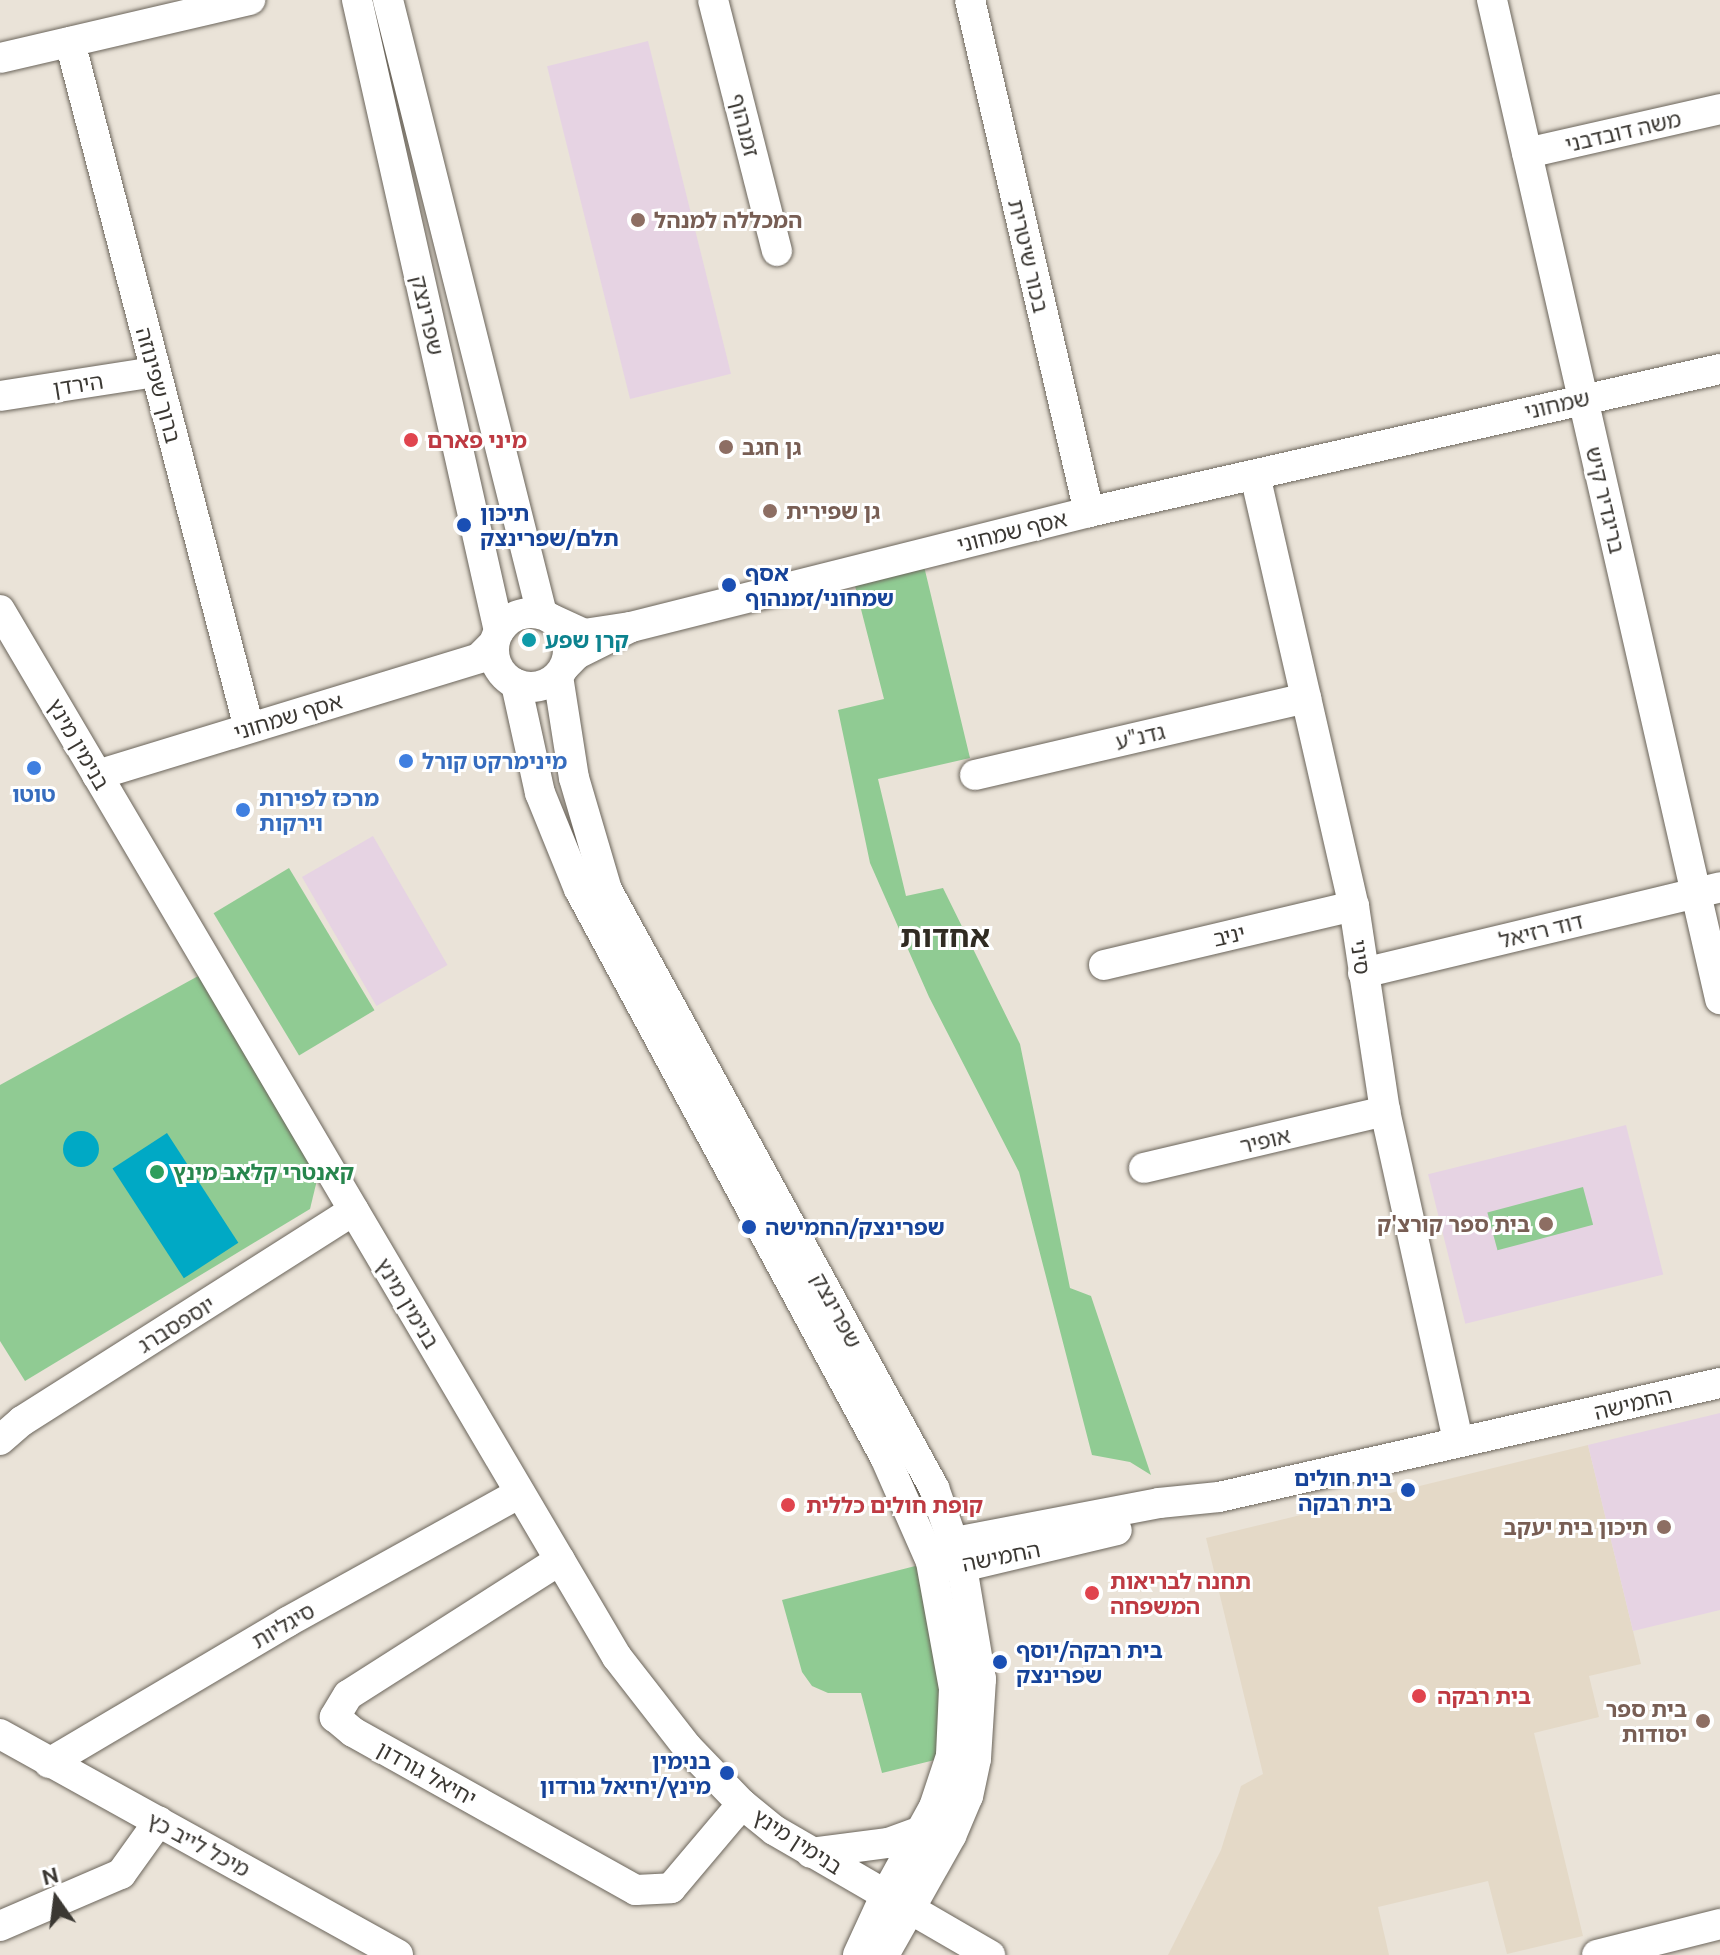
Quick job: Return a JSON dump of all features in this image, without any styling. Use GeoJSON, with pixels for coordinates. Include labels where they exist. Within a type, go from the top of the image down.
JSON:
{"type":"FeatureCollection","features":[{"type":"Feature","properties":{"kind":"street"},"geometry":{"type":"LineString","coordinates":[[0,58],[250,0]]}},
{"type":"Feature","properties":{"kind":"street","name":"שפרינצק"},"geometry":{"type":"LineString","coordinates":[[357,0],[497,656],[540,793],[579,889],[885,1457],[931,1562],[951,1667],[955,1719],[951,1756],[934,1807],[921,1831],[884,1955]]}},
{"type":"Feature","properties":{"kind":"street","name":"שפרינצק"},"geometry":{"type":"LineString","coordinates":[[388,0],[548,617]]}},
{"type":"Feature","properties":{"kind":"street","name":"זמנהוף"},"geometry":{"type":"LineString","coordinates":[[713,0],[777,251]]}},
{"type":"Feature","properties":{"kind":"street","name":"בכור שיטרית"},"geometry":{"type":"LineString","coordinates":[[970,0],[1089,512]]}},
{"type":"Feature","properties":{"kind":"street","name":"בריגדיר קיש"},"geometry":{"type":"LineString","coordinates":[[1492,0],[1582,398],[1708,890],[1720,999]]}},
{"type":"Feature","properties":{"kind":"street","name":"ברוך שפינוזה"},"geometry":{"type":"LineString","coordinates":[[70,42],[249,728]]}},
{"type":"Feature","properties":{"kind":"street","name":"משה דובדבני"},"geometry":{"type":"LineString","coordinates":[[1527,153],[1720,109]]}},
{"type":"Feature","properties":{"kind":"street","name":"שמחוני"},"geometry":{"type":"LineString","coordinates":[[1395,443],[1720,369]]}},
{"type":"Feature","properties":{"kind":"street","name":"הירדן"},"geometry":{"type":"LineString","coordinates":[[0,396],[155,372]]}},
{"type":"Feature","properties":{"kind":"street","name":"אסף שמחוני"},"geometry":{"type":"LineString","coordinates":[[548,617],[584,634],[631,627],[1089,512],[1395,443]]}},
{"type":"Feature","properties":{"kind":"street","name":"סיני"},"geometry":{"type":"LineString","coordinates":[[1255,475],[1354,906],[1385,1111],[1458,1441]]}},
{"type":"Feature","properties":{"kind":"street","name":"בנימין מינץ"},"geometry":{"type":"LineString","coordinates":[[0,610],[617,1657],[687,1747],[742,1804],[774,1830],[990,1955]]}},
{"type":"Feature","properties":{"kind":"street"},"geometry":{"type":"LineString","coordinates":[[518,615],[548,617],[568,641],[561,671],[538,686],[497,656],[518,615]]}},
{"type":"Feature","properties":{"kind":"street","name":"אסף שמחוני"},"geometry":{"type":"LineString","coordinates":[[561,671],[577,654],[631,627]]}},
{"type":"Feature","properties":{"kind":"street","name":"אסף שמחוני"},"geometry":{"type":"LineString","coordinates":[[97,775],[497,656]]}},
{"type":"Feature","properties":{"kind":"street","name":"שפרינצק"},"geometry":{"type":"LineString","coordinates":[[561,671],[574,778],[607,890],[934,1488],[958,1554],[981,1679],[976,1759],[968,1796],[951,1836],[858,1955]]}},
{"type":"Feature","properties":{"kind":"street","name":"גדנ\"ע"},"geometry":{"type":"LineString","coordinates":[[975,775],[1306,698]]}},
{"type":"Feature","properties":{"kind":"street","name":"דוד רזיאל"},"geometry":{"type":"LineString","coordinates":[[1363,973],[1708,890]]}},
{"type":"Feature","properties":{"kind":"street","name":"יניב"},"geometry":{"type":"LineString","coordinates":[[1104,965],[1354,906]]}},
{"type":"Feature","properties":{"kind":"street","name":"אופיר"},"geometry":{"type":"LineString","coordinates":[[1144,1168],[1385,1111]]}},
{"type":"Feature","properties":{"kind":"street","name":"יוספסברג"},"geometry":{"type":"LineString","coordinates":[[0,1440],[22,1421],[354,1210]]}},
{"type":"Feature","properties":{"kind":"street","name":"החמישה"},"geometry":{"type":"LineString","coordinates":[[931,1562],[958,1554],[1165,1519],[1219,1497],[1720,1383]]}},
{"type":"Feature","properties":{"kind":"street","name":"סיגליות"},"geometry":{"type":"LineString","coordinates":[[49,1763],[287,1622],[520,1493]]}},
{"type":"Feature","properties":{"kind":"street","name":"יחיאל גורדון"},"geometry":{"type":"LineString","coordinates":[[560,1560],[348,1695],[335,1717],[353,1732],[636,1890],[671,1888],[742,1804]]}},
{"type":"Feature","properties":{"kind":"street","name":"מיכל לייב כץ"},"geometry":{"type":"LineString","coordinates":[[0,1734],[398,1955]]}},
{"type":"Feature","properties":{"kind":"street"},"geometry":{"type":"LineString","coordinates":[[0,1926],[121,1874],[159,1821]]}},
{"type":"Feature","properties":{"kind":"street"},"geometry":{"type":"LineString","coordinates":[[811,1853],[876,1845],[921,1831]]}},
{"type":"Feature","properties":{"kind":"street"},"geometry":{"type":"LineString","coordinates":[[1597,1955],[1720,1924]]}},
{"type":"Feature","properties":{"kind":"shaded area","name":"המכללה למנהל"},"geometry":{"type":"Polygon","coordinates":[[[648,41],[731,374],[630,399],[547,66],[648,41]]]}},
{"type":"Feature","properties":{"kind":"shaded area"},"geometry":{"type":"Polygon","coordinates":[[[373,836],[448,965],[376,1006],[302,877],[373,836]]]}},
{"type":"Feature","properties":{"kind":"shaded area","name":"בית ספר קורצ'ק"},"geometry":{"type":"Polygon","coordinates":[[[1626,1125],[1663,1274],[1465,1324],[1428,1174],[1626,1125]]]}},
{"type":"Feature","properties":{"kind":"shaded area","name":"תיכון בית יעקב"},"geometry":{"type":"Polygon","coordinates":[[[1720,1413],[1720,1610],[1633,1631],[1588,1445],[1720,1413]]]}},
{"type":"Feature","properties":{"kind":"shaded area","name":"בית רבקה"},"geometry":{"type":"Polygon","coordinates":[[[1588,1445],[1641,1664],[1589,1676],[1599,1717],[1534,1733],[1583,1936],[1507,1954],[1488,1881],[1378,1907],[1389,1955],[1168,1955],[1221,1850],[1241,1786],[1263,1774],[1206,1538],[1588,1445]]]}},
{"type":"Feature","properties":{"kind":"green space"},"geometry":{"type":"Polygon","coordinates":[[[923,562],[970,758],[878,779],[906,896],[943,888],[1020,1044],[1070,1288],[1091,1296],[1151,1475],[1130,1462],[1092,1455],[1019,1172],[929,997],[870,863],[838,710],[884,699],[853,578],[923,562]]]}},
{"type":"Feature","properties":{"kind":"green space"},"geometry":{"type":"Polygon","coordinates":[[[289,868],[374,1010],[299,1056],[214,913],[289,868]]]}},
{"type":"Feature","properties":{"kind":"green space","name":"קאנטרי קלאב מינץ"},"geometry":{"type":"Polygon","coordinates":[[[200,975],[312,1164],[317,1180],[310,1209],[25,1381],[0,1341],[0,1085],[200,975]]]}},
{"type":"Feature","properties":{"kind":"green space"},"geometry":{"type":"Polygon","coordinates":[[[1583,1187],[1593,1225],[1497,1250],[1487,1213],[1583,1187]]]}},
{"type":"Feature","properties":{"kind":"green space"},"geometry":{"type":"Polygon","coordinates":[[[931,1562],[951,1756],[882,1773],[861,1693],[828,1693],[812,1686],[802,1672],[782,1600],[931,1562]]]}},
{"type":"Feature","properties":{"kind":"water"},"geometry":{"type":"Polygon","coordinates":[[[81,1131],[94,1136],[99,1149],[94,1162],[81,1167],[68,1162],[63,1149],[68,1136],[81,1131]]]}},
{"type":"Feature","properties":{"kind":"water"},"geometry":{"type":"Polygon","coordinates":[[[167,1133],[238,1243],[184,1278],[112,1168],[167,1133]]]}},
{"type":"Feature","properties":{"kind":"place","name":"המכללה למנהל"},"geometry":{"type":"Point","coordinates":[638,220]}},
{"type":"Feature","properties":{"kind":"place","name":"מיני פארם"},"geometry":{"type":"Point","coordinates":[411,440]}},
{"type":"Feature","properties":{"kind":"place","name":"גן חגב"},"geometry":{"type":"Point","coordinates":[726,447]}},
{"type":"Feature","properties":{"kind":"place","name":"גן שפירית"},"geometry":{"type":"Point","coordinates":[770,511]}},
{"type":"Feature","properties":{"kind":"place","name":"תיכון תלם/שפרינצק"},"geometry":{"type":"Point","coordinates":[464,525]}},
{"type":"Feature","properties":{"kind":"place","name":"אסף שמחוני/זמנהוף"},"geometry":{"type":"Point","coordinates":[729,585]}},
{"type":"Feature","properties":{"kind":"place","name":"קרן שפע"},"geometry":{"type":"Point","coordinates":[529,640]}},
{"type":"Feature","properties":{"kind":"place","name":"מינימרקט קורל"},"geometry":{"type":"Point","coordinates":[406,761]}},
{"type":"Feature","properties":{"kind":"place","name":"טוטו"},"geometry":{"type":"Point","coordinates":[34,768]}},
{"type":"Feature","properties":{"kind":"place","name":"מרכז לפירות וירקות"},"geometry":{"type":"Point","coordinates":[243,810]}},
{"type":"Feature","properties":{"kind":"place","name":"קאנטרי קלאב מינץ"},"geometry":{"type":"Point","coordinates":[157,1172]}},
{"type":"Feature","properties":{"kind":"place","name":"בית ספר קורצ'ק"},"geometry":{"type":"Point","coordinates":[1546,1224]}},
{"type":"Feature","properties":{"kind":"place","name":"שפרינצק/החמישה"},"geometry":{"type":"Point","coordinates":[749,1227]}},
{"type":"Feature","properties":{"kind":"place","name":"בית חולים בית רבקה"},"geometry":{"type":"Point","coordinates":[1408,1490]}},
{"type":"Feature","properties":{"kind":"place","name":"קופת חולים כללית"},"geometry":{"type":"Point","coordinates":[788,1505]}},
{"type":"Feature","properties":{"kind":"place","name":"תיכון בית יעקב"},"geometry":{"type":"Point","coordinates":[1664,1527]}},
{"type":"Feature","properties":{"kind":"place","name":"תחנה לבריאות המשפחה"},"geometry":{"type":"Point","coordinates":[1092,1593]}},
{"type":"Feature","properties":{"kind":"place","name":"בית רבקה/יוסף שפרינצק"},"geometry":{"type":"Point","coordinates":[1000,1662]}},
{"type":"Feature","properties":{"kind":"place","name":"בית רבקה"},"geometry":{"type":"Point","coordinates":[1419,1696]}},
{"type":"Feature","properties":{"kind":"place","name":"בית ספר יסודות"},"geometry":{"type":"Point","coordinates":[1703,1721]}},
{"type":"Feature","properties":{"kind":"place","name":"בנימין מינץ/יחיאל גורדון"},"geometry":{"type":"Point","coordinates":[727,1773]}},
{"type":"Feature","properties":{"kind":"district","name":"אחדות"},"geometry":{"type":"Point","coordinates":[945,936]}}]}
